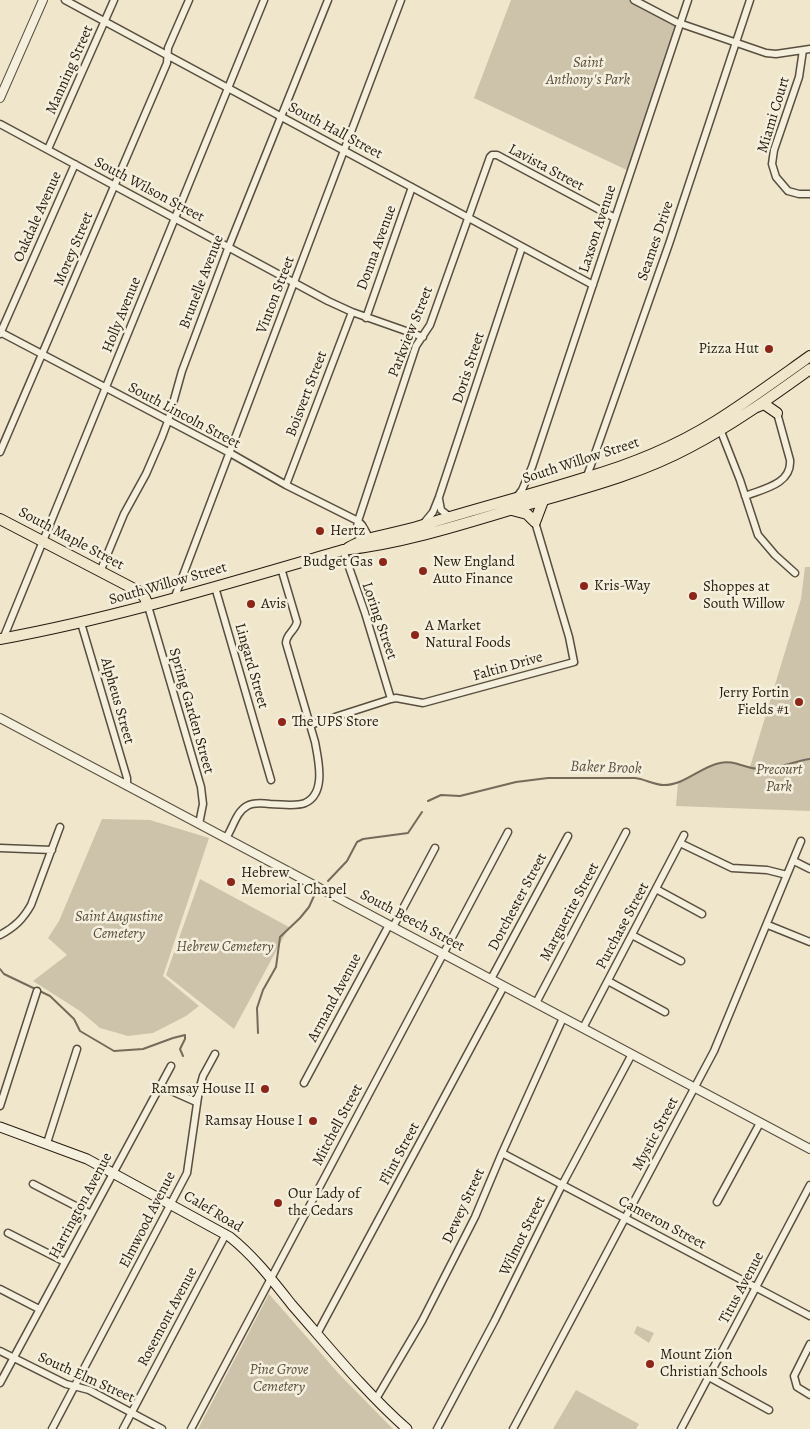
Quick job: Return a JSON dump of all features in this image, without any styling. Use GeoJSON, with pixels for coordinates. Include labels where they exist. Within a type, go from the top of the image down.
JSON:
{"type":"FeatureCollection","features":[{"type":"Feature","properties":{"kind":"main road","name":"South Willow Street"},"geometry":{"type":"LineString","coordinates":[[1,639],[81,623],[174,599],[515,499],[543,501],[611,480],[688,449],[810,356]]}},
{"type":"Feature","properties":{"kind":"main road","name":"South Willow Street"},"geometry":{"type":"LineString","coordinates":[[366,543],[427,533],[512,510],[529,500],[639,459],[718,426],[754,408],[810,369]]}},
{"type":"Feature","properties":{"kind":"main road"},"geometry":{"type":"LineString","coordinates":[[772,396],[777,413]]}},
{"type":"Feature","properties":{"kind":"main road"},"geometry":{"type":"LineString","coordinates":[[754,408],[764,404],[777,413]]}},
{"type":"Feature","properties":{"kind":"main road"},"geometry":{"type":"LineString","coordinates":[[512,510],[527,514],[535,522],[543,501]]}},
{"type":"Feature","properties":{"kind":"main road","name":"South Maple Street"},"geometry":{"type":"LineString","coordinates":[[0,519],[140,592],[148,606]]}},
{"type":"Feature","properties":{"kind":"main road","name":"Calef Road"},"geometry":{"type":"LineString","coordinates":[[0,1127],[78,1155],[226,1234],[243,1247],[376,1399],[407,1429]]}},
{"type":"Feature","properties":{"kind":"street"},"geometry":{"type":"LineString","coordinates":[[0,98],[43,0]]}},
{"type":"Feature","properties":{"kind":"street","name":"South Hall Street"},"geometry":{"type":"LineString","coordinates":[[65,0],[593,285]]}},
{"type":"Feature","properties":{"kind":"street","name":"Manning Street"},"geometry":{"type":"LineString","coordinates":[[48,150],[114,0]]}},
{"type":"Feature","properties":{"kind":"street","name":"Morey Street"},"geometry":{"type":"LineString","coordinates":[[0,452],[167,63],[168,48],[189,0]]}},
{"type":"Feature","properties":{"kind":"street","name":"Holly Avenue"},"geometry":{"type":"LineString","coordinates":[[1,639],[176,218],[264,0]]}},
{"type":"Feature","properties":{"kind":"street","name":"Brunelle Avenue"},"geometry":{"type":"LineString","coordinates":[[100,572],[124,514],[146,474],[168,421],[182,371],[229,246],[328,0]]}},
{"type":"Feature","properties":{"kind":"street","name":"Vinton Street"},"geometry":{"type":"LineString","coordinates":[[174,599],[401,0]]}},
{"type":"Feature","properties":{"kind":"street"},"geometry":{"type":"LineString","coordinates":[[634,0],[680,24],[772,54],[810,49]]}},
{"type":"Feature","properties":{"kind":"street","name":"Laxson Avenue"},"geometry":{"type":"LineString","coordinates":[[515,499],[522,490],[532,467],[688,0]]}},
{"type":"Feature","properties":{"kind":"street","name":"Seames Drive"},"geometry":{"type":"LineString","coordinates":[[582,490],[668,244],[750,0]]}},
{"type":"Feature","properties":{"kind":"street","name":"Miami Court"},"geometry":{"type":"LineString","coordinates":[[802,50],[802,69],[774,150],[772,164],[776,177],[788,190],[799,194],[810,194]]}},
{"type":"Feature","properties":{"kind":"street","name":"South Wilson Street"},"geometry":{"type":"LineString","coordinates":[[0,124],[352,312],[423,337]]}},
{"type":"Feature","properties":{"kind":"street","name":"Lavista Street"},"geometry":{"type":"LineString","coordinates":[[492,155],[497,155],[615,218]]}},
{"type":"Feature","properties":{"kind":"street","name":"Parkview Street"},"geometry":{"type":"LineString","coordinates":[[358,521],[416,346],[430,325],[492,155]]}},
{"type":"Feature","properties":{"kind":"street","name":"Oakdale Avenue"},"geometry":{"type":"LineString","coordinates":[[0,333],[75,164]]}},
{"type":"Feature","properties":{"kind":"street","name":"Donna Avenue"},"geometry":{"type":"LineString","coordinates":[[366,318],[412,187]]}},
{"type":"Feature","properties":{"kind":"street","name":"Doris Street"},"geometry":{"type":"LineString","coordinates":[[422,526],[430,516],[439,498],[522,247]]}},
{"type":"Feature","properties":{"kind":"street","name":"Boisvert Street"},"geometry":{"type":"LineString","coordinates":[[286,485],[352,312]]}},
{"type":"Feature","properties":{"kind":"street","name":"South Lincoln Street"},"geometry":{"type":"LineString","coordinates":[[0,333],[286,485],[358,521],[362,524],[366,543]]}},
{"type":"Feature","properties":{"kind":"street"},"geometry":{"type":"LineString","coordinates":[[745,496],[779,482],[789,473],[790,460],[777,413]]}},
{"type":"Feature","properties":{"kind":"street"},"geometry":{"type":"LineString","coordinates":[[718,426],[761,540],[795,573]]}},
{"type":"Feature","properties":{"kind":"street","name":"Laxson Avenue"},"geometry":{"type":"LineString","coordinates":[[529,500],[532,467]]}},
{"type":"Feature","properties":{"kind":"street"},"geometry":{"type":"LineString","coordinates":[[439,498],[440,510],[451,517]]}},
{"type":"Feature","properties":{"kind":"street"},"geometry":{"type":"LineString","coordinates":[[358,521],[357,528],[366,543]]}},
{"type":"Feature","properties":{"kind":"street","name":"Faltin Drive"},"geometry":{"type":"LineString","coordinates":[[310,725],[396,698],[423,702],[574,662],[569,637],[535,522]]}},
{"type":"Feature","properties":{"kind":"street","name":"Loring Street"},"geometry":{"type":"LineString","coordinates":[[342,550],[365,613],[392,699]]}},
{"type":"Feature","properties":{"kind":"street"},"geometry":{"type":"LineString","coordinates":[[226,838],[241,811],[248,805],[256,803],[299,804],[308,801],[318,788],[319,775],[316,742],[286,643],[287,637],[297,622],[281,568]]}},
{"type":"Feature","properties":{"kind":"street","name":"Lingard Street"},"geometry":{"type":"LineString","coordinates":[[215,587],[271,780]]}},
{"type":"Feature","properties":{"kind":"street","name":"Spring Garden Street"},"geometry":{"type":"LineString","coordinates":[[148,606],[201,787],[203,804],[199,824]]}},
{"type":"Feature","properties":{"kind":"street","name":"Alpheus Street"},"geometry":{"type":"LineString","coordinates":[[81,623],[127,778],[127,786]]}},
{"type":"Feature","properties":{"kind":"street","name":"South Beech Street"},"geometry":{"type":"LineString","coordinates":[[0,718],[810,1149]]}},
{"type":"Feature","properties":{"kind":"street"},"geometry":{"type":"LineString","coordinates":[[0,935],[16,926],[25,916],[31,905],[60,827]]}},
{"type":"Feature","properties":{"kind":"street","name":"Mitchell Street"},"geometry":{"type":"LineString","coordinates":[[191,1429],[508,832]]}},
{"type":"Feature","properties":{"kind":"street","name":"Marguerite Street"},"geometry":{"type":"LineString","coordinates":[[536,1003],[626,832]]}},
{"type":"Feature","properties":{"kind":"street","name":"Purchase Street"},"geometry":{"type":"LineString","coordinates":[[583,1028],[684,835]]}},
{"type":"Feature","properties":{"kind":"street","name":"Dorchester Street"},"geometry":{"type":"LineString","coordinates":[[491,979],[568,836]]}},
{"type":"Feature","properties":{"kind":"street","name":"Mystic Street"},"geometry":{"type":"LineString","coordinates":[[513,1429],[717,1043],[802,841]]}},
{"type":"Feature","properties":{"kind":"street"},"geometry":{"type":"LineString","coordinates":[[680,843],[732,868],[760,869],[787,875]]}},
{"type":"Feature","properties":{"kind":"street"},"geometry":{"type":"LineString","coordinates":[[0,848],[52,850]]}},
{"type":"Feature","properties":{"kind":"street","name":"Armand Avenue"},"geometry":{"type":"LineString","coordinates":[[304,1083],[435,848]]}},
{"type":"Feature","properties":{"kind":"street"},"geometry":{"type":"LineString","coordinates":[[794,861],[810,869]]}},
{"type":"Feature","properties":{"kind":"street"},"geometry":{"type":"LineString","coordinates":[[656,889],[702,914]]}},
{"type":"Feature","properties":{"kind":"street"},"geometry":{"type":"LineString","coordinates":[[768,924],[810,942]]}},
{"type":"Feature","properties":{"kind":"street"},"geometry":{"type":"LineString","coordinates":[[632,935],[681,960]]}},
{"type":"Feature","properties":{"kind":"street"},"geometry":{"type":"LineString","coordinates":[[608,981],[665,1012]]}},
{"type":"Feature","properties":{"kind":"street","name":"Flint Street"},"geometry":{"type":"LineString","coordinates":[[318,1334],[504,986]]}},
{"type":"Feature","properties":{"kind":"street"},"geometry":{"type":"LineString","coordinates":[[0,1106],[37,991]]}},
{"type":"Feature","properties":{"kind":"street","name":"Dewey Street"},"geometry":{"type":"LineString","coordinates":[[376,1399],[422,1321],[475,1217],[563,1018]]}},
{"type":"Feature","properties":{"kind":"street"},"geometry":{"type":"LineString","coordinates":[[47,1143],[77,1049]]}},
{"type":"Feature","properties":{"kind":"street","name":"Elmwood Avenue"},"geometry":{"type":"LineString","coordinates":[[52,1429],[172,1204],[188,1167],[196,1102],[203,1076],[215,1054]]}},
{"type":"Feature","properties":{"kind":"street","name":"Wilmot Street"},"geometry":{"type":"LineString","coordinates":[[437,1429],[495,1320],[562,1185],[632,1054]]}},
{"type":"Feature","properties":{"kind":"street","name":"Harrington Avenue"},"geometry":{"type":"LineString","coordinates":[[0,1383],[112,1172],[171,1066]]}},
{"type":"Feature","properties":{"kind":"street"},"geometry":{"type":"LineString","coordinates":[[160,1086],[196,1102]]}},
{"type":"Feature","properties":{"kind":"street"},"geometry":{"type":"LineString","coordinates":[[717,1202],[760,1123]]}},
{"type":"Feature","properties":{"kind":"street","name":"Cameron Street"},"geometry":{"type":"LineString","coordinates":[[502,1153],[810,1316]]}},
{"type":"Feature","properties":{"kind":"street"},"geometry":{"type":"LineString","coordinates":[[33,1184],[91,1214]]}},
{"type":"Feature","properties":{"kind":"street","name":"Titus Avenue"},"geometry":{"type":"LineString","coordinates":[[681,1429],[810,1185]]}},
{"type":"Feature","properties":{"kind":"street"},"geometry":{"type":"LineString","coordinates":[[8,1233],[65,1262]]}},
{"type":"Feature","properties":{"kind":"street","name":"Rosemont Avenue"},"geometry":{"type":"LineString","coordinates":[[123,1429],[226,1234]]}},
{"type":"Feature","properties":{"kind":"street"},"geometry":{"type":"LineString","coordinates":[[0,1289],[39,1309]]}},
{"type":"Feature","properties":{"kind":"street"},"geometry":{"type":"LineString","coordinates":[[810,1344],[794,1376],[797,1387],[810,1395]]}},
{"type":"Feature","properties":{"kind":"street","name":"South Elm Street"},"geometry":{"type":"LineString","coordinates":[[0,1351],[66,1384],[89,1390],[162,1429]]}},
{"type":"Feature","properties":{"kind":"street"},"geometry":{"type":"LineString","coordinates":[[708,1377],[769,1410]]}},
{"type":"Feature","properties":{"kind":"green space","name":"Saint Anthony's Park"},"geometry":{"type":"Polygon","coordinates":[[[511,0],[635,0],[680,24],[631,172],[474,98],[511,0]]]}},
{"type":"Feature","properties":{"kind":"green space","name":"Precourt Park"},"geometry":{"type":"Polygon","coordinates":[[[805,567],[810,567],[810,811],[676,806],[678,782],[708,766],[729,762],[750,767],[801,599],[805,567]]]}},
{"type":"Feature","properties":{"kind":"green space","name":"Saint Augustine Cemetery"},"geometry":{"type":"Polygon","coordinates":[[[102,819],[150,820],[209,838],[163,976],[199,1006],[186,1016],[153,1033],[128,1036],[100,1028],[80,1011],[33,981],[67,955],[48,938],[59,921],[102,819]]]}},
{"type":"Feature","properties":{"kind":"green space","name":"Hebrew Cemetery"},"geometry":{"type":"Polygon","coordinates":[[[200,879],[289,927],[234,1029],[166,975],[200,879]]]}},
{"type":"Feature","properties":{"kind":"green space","name":"Pine Grove Cemetery"},"geometry":{"type":"Polygon","coordinates":[[[269,1294],[339,1374],[393,1429],[198,1429],[269,1294]]]}},
{"type":"Feature","properties":{"kind":"green space"},"geometry":{"type":"Polygon","coordinates":[[[637,1326],[654,1333],[649,1343],[634,1333],[637,1326]]]}},
{"type":"Feature","properties":{"kind":"green space"},"geometry":{"type":"Polygon","coordinates":[[[576,1390],[639,1424],[636,1429],[553,1429],[576,1390]]]}},
{"type":"Feature","properties":{"kind":"waterway","name":"Baker Brook"},"geometry":{"type":"LineString","coordinates":[[428,801],[441,795],[460,796],[516,782],[548,778],[635,778],[664,785],[679,782],[706,768],[725,762],[761,769],[810,759]]}},
{"type":"Feature","properties":{"kind":"waterway","name":"Baker Brook"},"geometry":{"type":"LineString","coordinates":[[328,881],[347,861],[357,842],[363,839],[408,833],[422,812]]}},
{"type":"Feature","properties":{"kind":"waterway","name":"Baker Brook"},"geometry":{"type":"LineString","coordinates":[[258,1033],[257,1008],[263,990],[276,967],[280,937],[300,918],[309,907],[314,896]]}},
{"type":"Feature","properties":{"kind":"waterway","name":"Baker Brook"},"geometry":{"type":"LineString","coordinates":[[0,969],[4,974],[50,996],[74,1019],[80,1031],[114,1051],[143,1049],[185,1035],[180,1049],[183,1056]]}},
{"type":"Feature","properties":{"kind":"place","name":"Pizza Hut"},"geometry":{"type":"Point","coordinates":[769,349]}},
{"type":"Feature","properties":{"kind":"place","name":"Hertz"},"geometry":{"type":"Point","coordinates":[320,531]}},
{"type":"Feature","properties":{"kind":"place","name":"Budget Gas"},"geometry":{"type":"Point","coordinates":[383,562]}},
{"type":"Feature","properties":{"kind":"place","name":"New England Auto Finance"},"geometry":{"type":"Point","coordinates":[423,571]}},
{"type":"Feature","properties":{"kind":"place","name":"Kris-Way"},"geometry":{"type":"Point","coordinates":[584,586]}},
{"type":"Feature","properties":{"kind":"place","name":"Shoppes at South Willow"},"geometry":{"type":"Point","coordinates":[693,596]}},
{"type":"Feature","properties":{"kind":"place","name":"Avis"},"geometry":{"type":"Point","coordinates":[251,604]}},
{"type":"Feature","properties":{"kind":"place","name":"A Market Natural Foods"},"geometry":{"type":"Point","coordinates":[415,635]}},
{"type":"Feature","properties":{"kind":"place","name":"Jerry Fortin Fields #1"},"geometry":{"type":"Point","coordinates":[799,702]}},
{"type":"Feature","properties":{"kind":"place","name":"The UPS Store"},"geometry":{"type":"Point","coordinates":[282,722]}},
{"type":"Feature","properties":{"kind":"place","name":"Hebrew Memorial Chapel"},"geometry":{"type":"Point","coordinates":[231,882]}},
{"type":"Feature","properties":{"kind":"place","name":"Ramsay House II"},"geometry":{"type":"Point","coordinates":[265,1089]}},
{"type":"Feature","properties":{"kind":"place","name":"Ramsay House I"},"geometry":{"type":"Point","coordinates":[313,1121]}},
{"type":"Feature","properties":{"kind":"place","name":"Our Lady of the Cedars"},"geometry":{"type":"Point","coordinates":[278,1203]}},
{"type":"Feature","properties":{"kind":"place","name":"Mount Zion Christian Schools"},"geometry":{"type":"Point","coordinates":[650,1364]}}]}
